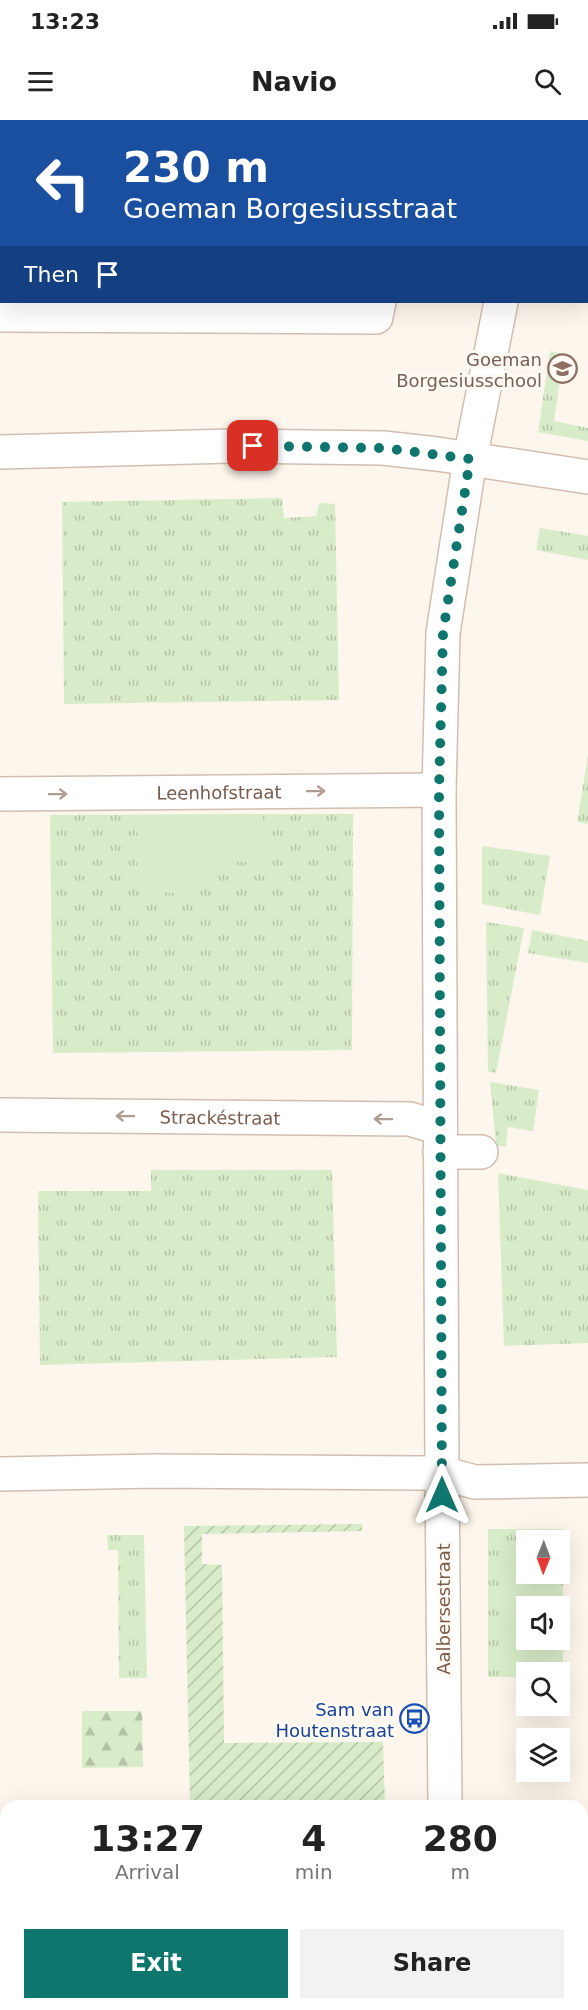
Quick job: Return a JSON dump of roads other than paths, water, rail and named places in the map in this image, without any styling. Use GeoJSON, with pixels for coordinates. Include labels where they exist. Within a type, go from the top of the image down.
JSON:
{"type":"FeatureCollection","features":[{"type":"Feature","properties":{"kind":"street"},"geometry":{"type":"LineString","coordinates":[[0,315],[376,317],[379,303]]}},
{"type":"Feature","properties":{"kind":"street","name":"Aalbersestraat"},"geometry":{"type":"LineString","coordinates":[[445,1800],[439,790],[443,633],[470,459],[501,303]]}},
{"type":"Feature","properties":{"kind":"street"},"geometry":{"type":"LineString","coordinates":[[0,452],[255,446],[383,448],[588,477]]}},
{"type":"Feature","properties":{"kind":"street","name":"Leenhofstraat"},"geometry":{"type":"LineString","coordinates":[[0,794],[439,790]]}},
{"type":"Feature","properties":{"kind":"street","name":"Strackéstraat"},"geometry":{"type":"LineString","coordinates":[[0,1115],[410,1119],[440,1140],[481,1152]]}},
{"type":"Feature","properties":{"kind":"street"},"geometry":{"type":"LineString","coordinates":[[0,1474],[442,1473],[475,1482],[588,1480]]}},
{"type":"Feature","properties":{"kind":"place","name":"Goeman Borgesiusschool"},"geometry":{"type":"Point","coordinates":[563,369]}},
{"type":"Feature","properties":{"kind":"place","name":"Sam van Houtenstraat"},"geometry":{"type":"Point","coordinates":[415,1719]}}]}
